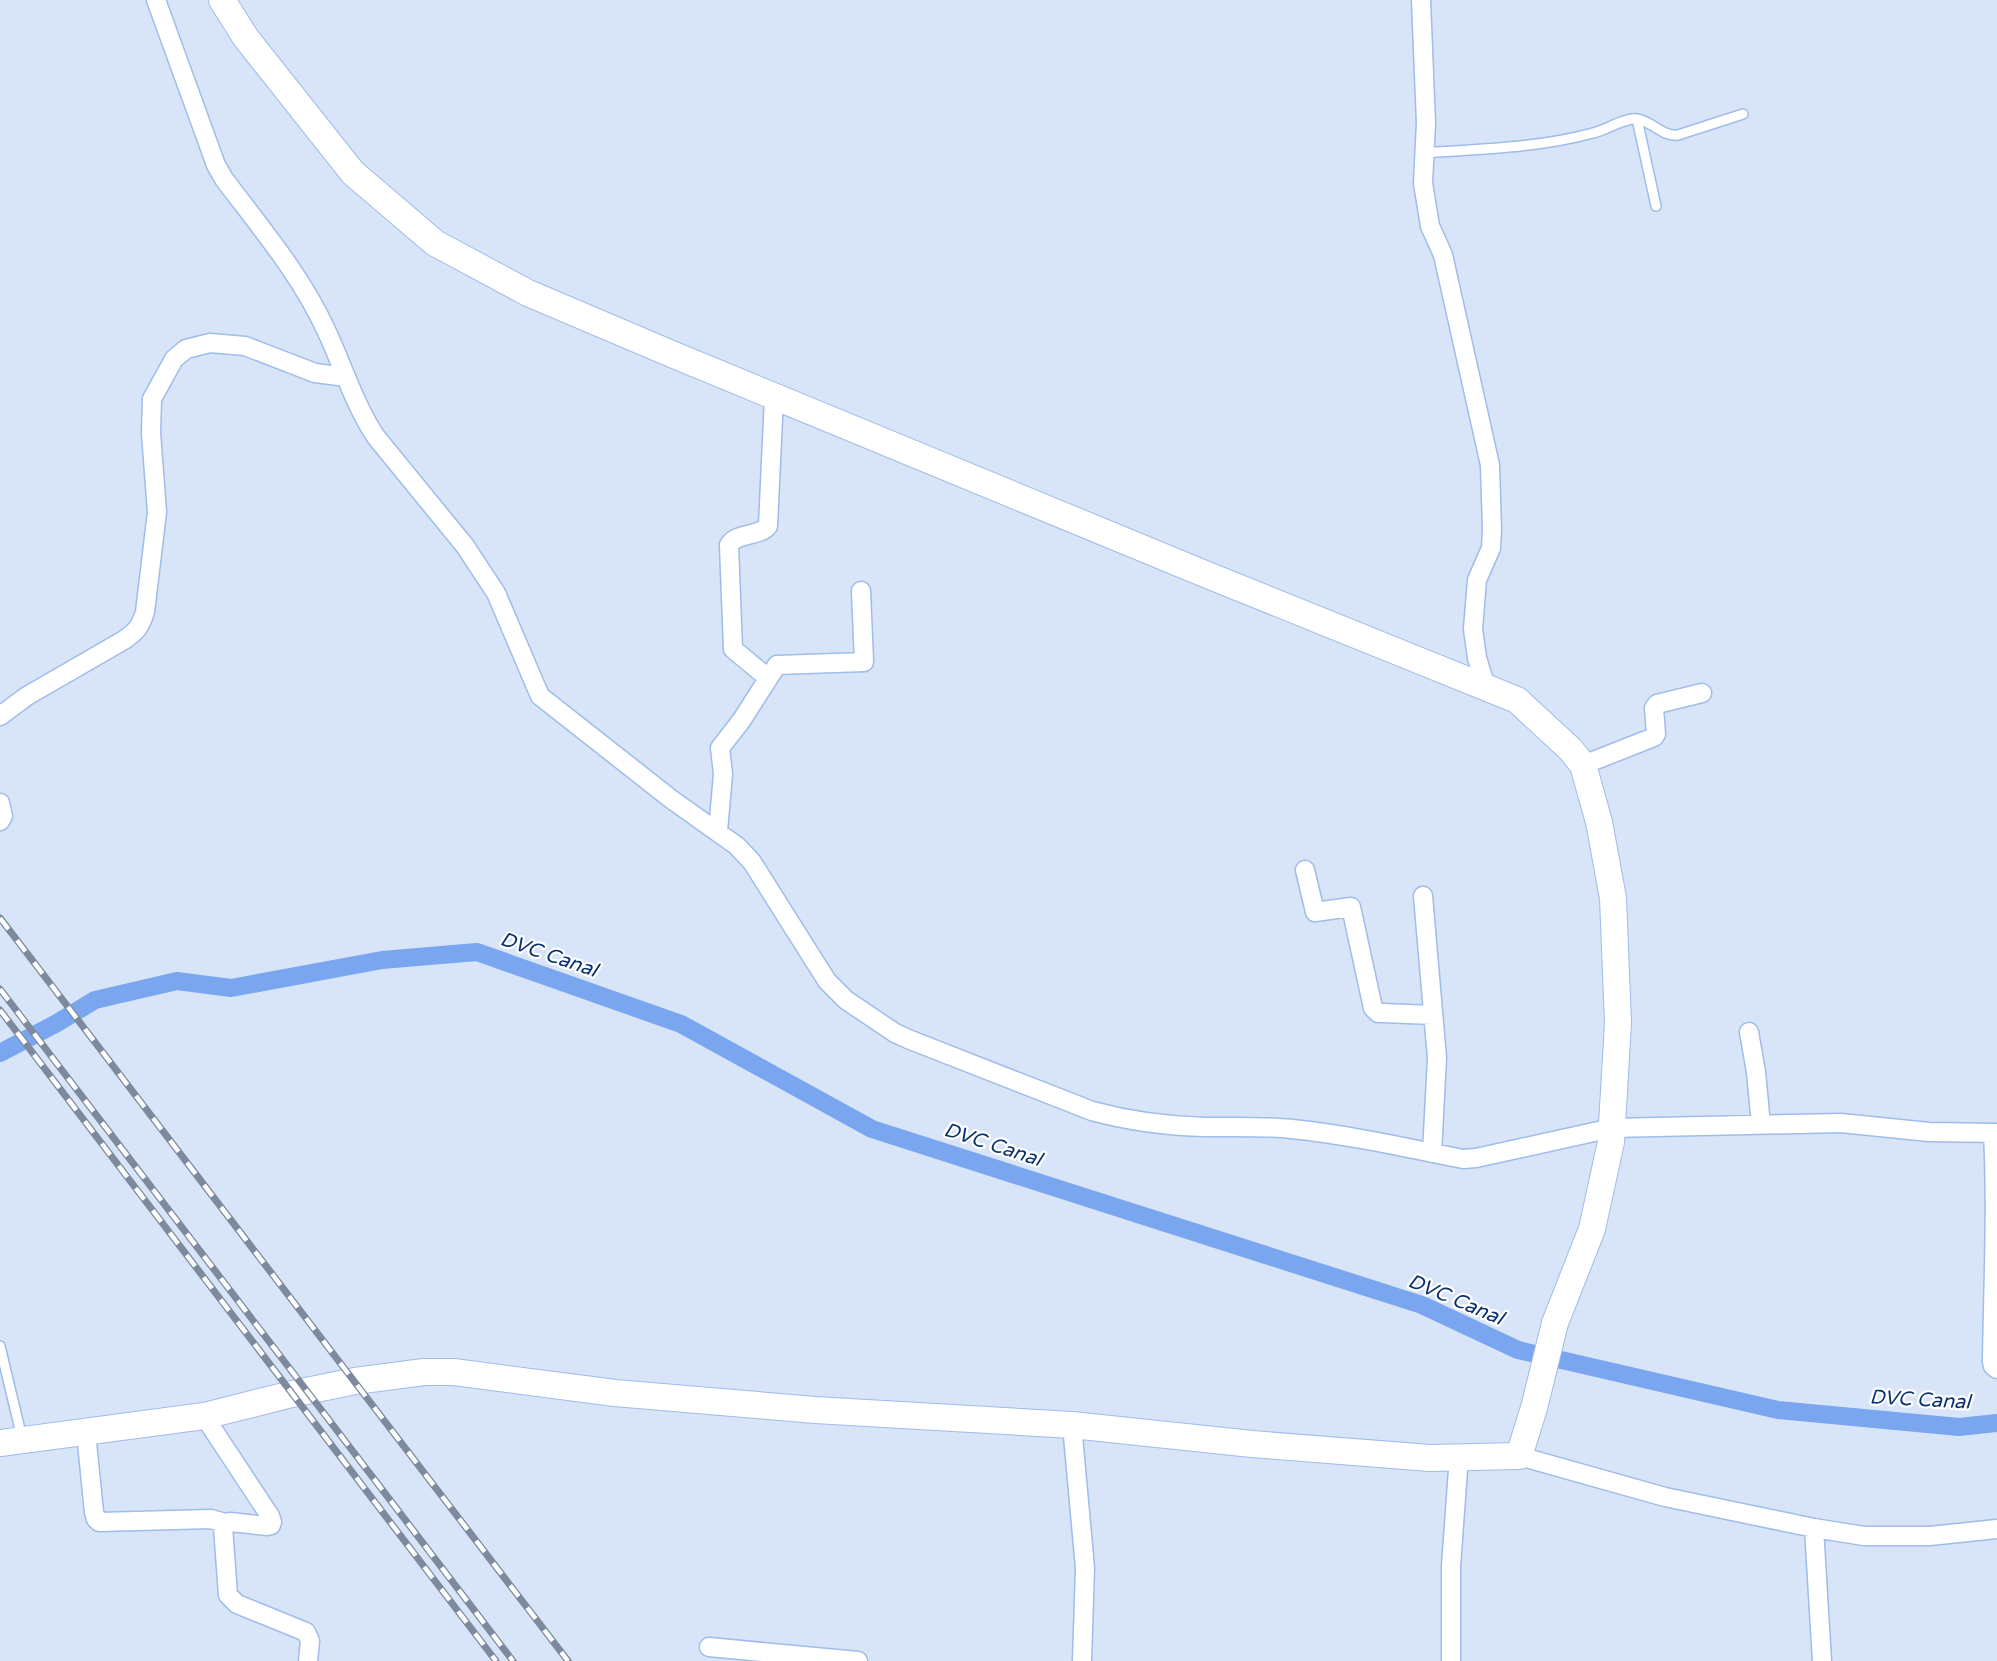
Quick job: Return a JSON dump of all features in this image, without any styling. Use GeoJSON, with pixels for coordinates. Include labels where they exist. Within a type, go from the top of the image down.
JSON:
{"type":"FeatureCollection","features":[{"type":"Feature","properties":{"kind":"street"},"geometry":{"type":"LineString","coordinates":[[156,0],[216,165],[301,284],[326,329],[358,408],[376,437],[465,546],[496,593],[540,696],[671,799],[737,846],[752,861],[827,981],[846,1000],[895,1033],[908,1039],[1080,1106],[1113,1116],[1171,1125],[1292,1129],[1346,1136],[1464,1159],[1611,1128],[1841,1123],[1929,1132],[1995,1133],[1992,1362],[1997,1369]]}},
{"type":"Feature","properties":{"kind":"street"},"geometry":{"type":"LineString","coordinates":[[222,0],[246,38],[353,173],[435,243],[528,293],[774,397],[1517,700],[1570,748],[1583,765],[1599,822],[1613,898],[1618,1023],[1611,1142],[1592,1229],[1555,1323],[1519,1456]]}},
{"type":"Feature","properties":{"kind":"street"},"geometry":{"type":"LineString","coordinates":[[1421,0],[1426,123],[1423,183],[1430,226],[1443,255],[1490,465],[1491,548],[1477,579],[1473,629],[1476,653],[1486,687]]}},
{"type":"Feature","properties":{"kind":"street"},"geometry":{"type":"LineString","coordinates":[[0,716],[27,696],[124,640],[137,631],[142,623],[157,512],[151,402],[180,353],[194,346],[210,343],[236,344],[315,373],[346,377]]}},
{"type":"Feature","properties":{"kind":"street"},"geometry":{"type":"LineString","coordinates":[[768,678],[733,649],[729,545],[733,540],[764,530],[768,526],[774,397]]}},
{"type":"Feature","properties":{"kind":"street"},"geometry":{"type":"LineString","coordinates":[[718,831],[723,774],[720,748],[741,722],[779,664],[864,662],[861,591]]}},
{"type":"Feature","properties":{"kind":"street"},"geometry":{"type":"LineString","coordinates":[[1583,765],[1655,736],[1653,710],[1655,706],[1702,693]]}},
{"type":"Feature","properties":{"kind":"street"},"geometry":{"type":"LineString","coordinates":[[0,803],[3,816],[0,821]]}},
{"type":"Feature","properties":{"kind":"street"},"geometry":{"type":"LineString","coordinates":[[1305,870],[1315,912],[1351,907],[1373,1008],[1383,1013],[1433,1015]]}},
{"type":"Feature","properties":{"kind":"street"},"geometry":{"type":"LineString","coordinates":[[1423,896],[1437,1068],[1432,1153]]}},
{"type":"Feature","properties":{"kind":"street"},"geometry":{"type":"LineString","coordinates":[[1749,1032],[1756,1072],[1761,1125]]}},
{"type":"Feature","properties":{"kind":"street"},"geometry":{"type":"LineString","coordinates":[[11,1442],[204,1416],[355,1381],[424,1372],[454,1372],[615,1393],[803,1409],[1072,1425],[1252,1444],[1430,1458],[1519,1456],[1665,1497],[1864,1536],[1930,1536],[1997,1529]]}},
{"type":"Feature","properties":{"kind":"street"},"geometry":{"type":"LineString","coordinates":[[86,1433],[94,1512],[99,1522],[211,1519],[225,1523],[246,1522],[271,1525],[270,1516],[204,1416]]}},
{"type":"Feature","properties":{"kind":"street"},"geometry":{"type":"LineString","coordinates":[[1072,1425],[1085,1569],[1083,1661]]}},
{"type":"Feature","properties":{"kind":"street"},"geometry":{"type":"LineString","coordinates":[[1451,1661],[1451,1566],[1459,1456]]}},
{"type":"Feature","properties":{"kind":"street"},"geometry":{"type":"LineString","coordinates":[[225,1523],[222,1533],[226,1585],[231,1600],[306,1632],[310,1641],[308,1661]]}},
{"type":"Feature","properties":{"kind":"street"},"geometry":{"type":"LineString","coordinates":[[1814,1528],[1822,1661]]}},
{"type":"Feature","properties":{"kind":"street"},"geometry":{"type":"LineString","coordinates":[[709,1647],[858,1661]]}},
{"type":"Feature","properties":{"kind":"lane"},"geometry":{"type":"LineString","coordinates":[[1425,153],[1532,145],[1592,134],[1637,119],[1674,136],[1687,134],[1743,114]]}},
{"type":"Feature","properties":{"kind":"lane"},"geometry":{"type":"LineString","coordinates":[[1637,119],[1656,206]]}},
{"type":"Feature","properties":{"kind":"lane"},"geometry":{"type":"LineString","coordinates":[[0,1346],[11,1442]]}},
{"type":"Feature","properties":{"kind":"waterway","name":"DVC Canal"},"geometry":{"type":"LineString","coordinates":[[0,1053],[95,1000],[177,981],[231,988],[382,960],[477,952],[681,1024],[872,1129],[1422,1305],[1518,1350],[1778,1410],[1959,1427],[1997,1423]]}},
{"type":"Feature","properties":{"kind":"railway"},"geometry":{"type":"LineString","coordinates":[[0,918],[568,1661]]}},
{"type":"Feature","properties":{"kind":"railway"},"geometry":{"type":"LineString","coordinates":[[0,989],[513,1661]]}},
{"type":"Feature","properties":{"kind":"railway"},"geometry":{"type":"LineString","coordinates":[[0,1010],[496,1661]]}}]}
